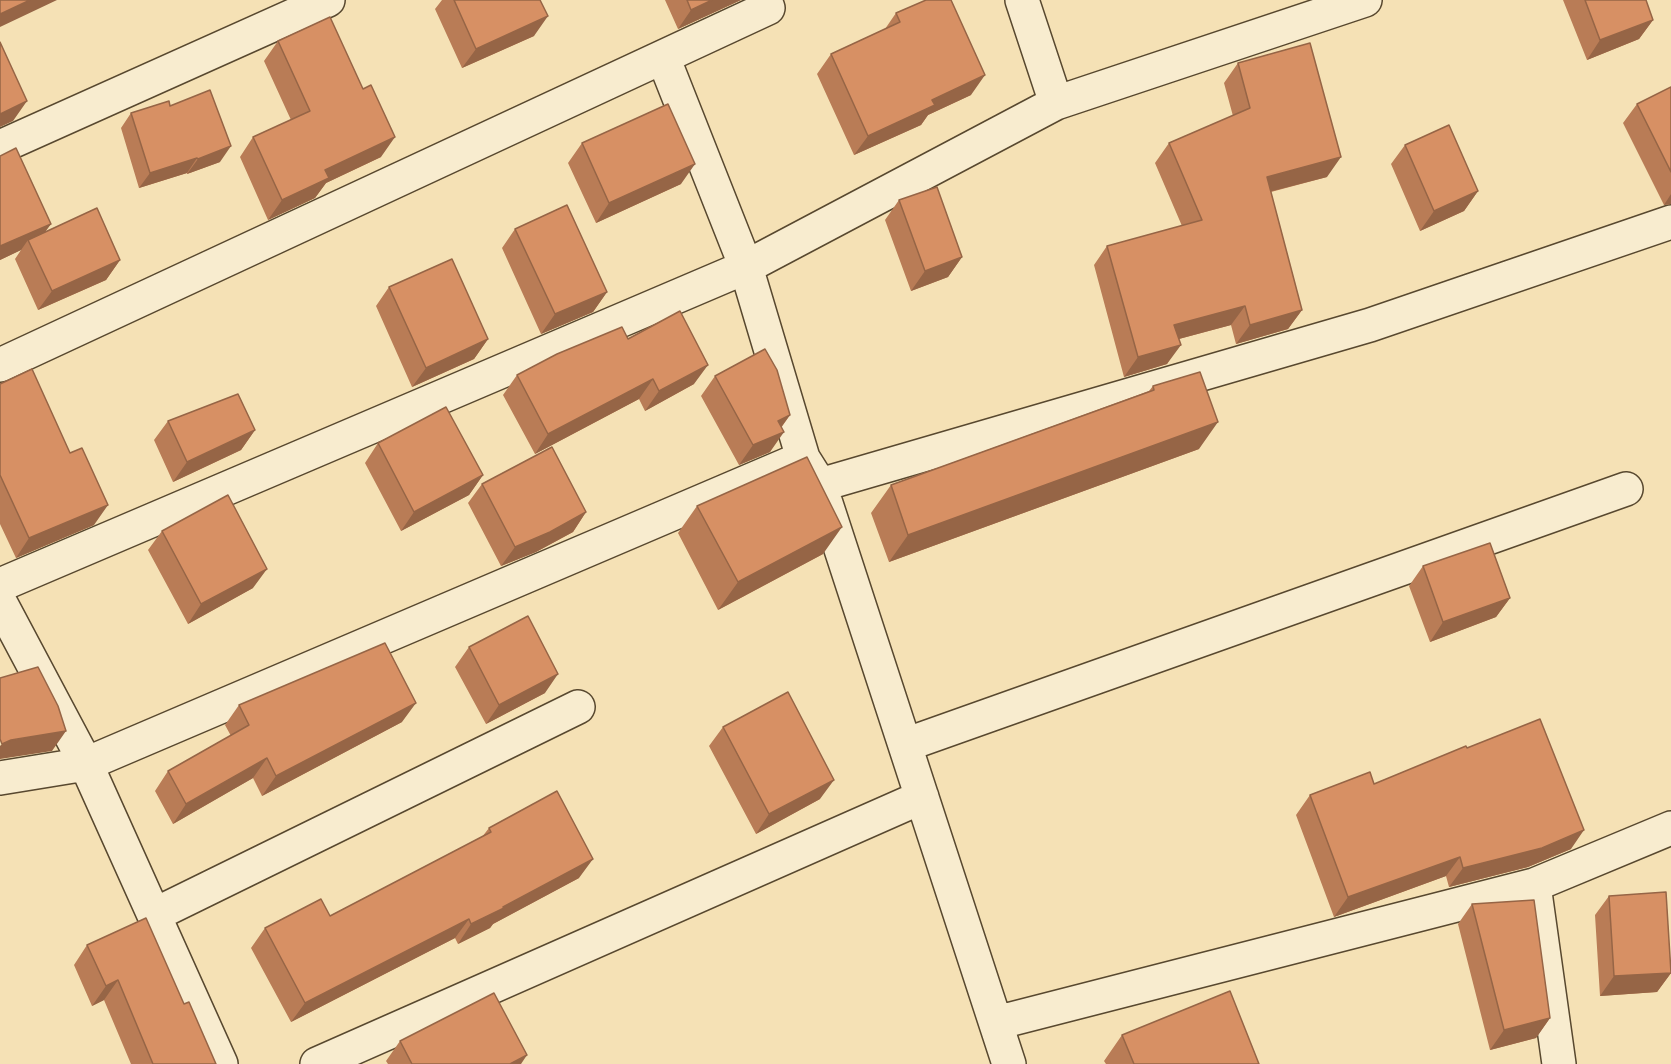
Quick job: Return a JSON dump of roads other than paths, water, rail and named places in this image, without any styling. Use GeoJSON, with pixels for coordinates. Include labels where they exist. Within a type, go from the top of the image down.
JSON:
{"type":"FeatureCollection","features":[{"type":"Feature","properties":{"kind":"street"},"geometry":{"type":"LineString","coordinates":[[0,147],[328,0]]}},
{"type":"Feature","properties":{"kind":"street"},"geometry":{"type":"LineString","coordinates":[[0,365],[768,8],[765,0]]}},
{"type":"Feature","properties":{"kind":"street"},"geometry":{"type":"LineString","coordinates":[[1022,0],[1056,103]]}},
{"type":"Feature","properties":{"kind":"street"},"geometry":{"type":"LineString","coordinates":[[0,585],[746,267],[1056,103],[1314,8],[1365,0]]}},
{"type":"Feature","properties":{"kind":"street"},"geometry":{"type":"LineString","coordinates":[[663,57],[746,267],[811,471],[905,745],[1009,1064]]}},
{"type":"Feature","properties":{"kind":"street"},"geometry":{"type":"LineString","coordinates":[[0,778],[86,764],[811,471],[1370,325],[1671,222]]}},
{"type":"Feature","properties":{"kind":"street"},"geometry":{"type":"LineString","coordinates":[[905,745],[1626,489]]}},
{"type":"Feature","properties":{"kind":"street"},"geometry":{"type":"LineString","coordinates":[[0,602],[86,764],[221,1064]]}},
{"type":"Feature","properties":{"kind":"street"},"geometry":{"type":"LineString","coordinates":[[154,915],[579,707]]}},
{"type":"Feature","properties":{"kind":"street"},"geometry":{"type":"LineString","coordinates":[[317,1064],[922,797]]}},
{"type":"Feature","properties":{"kind":"street"},"geometry":{"type":"LineString","coordinates":[[996,1023],[1534,885],[1671,828]]}},
{"type":"Feature","properties":{"kind":"street"},"geometry":{"type":"LineString","coordinates":[[1534,885],[1559,1064]]}}]}
